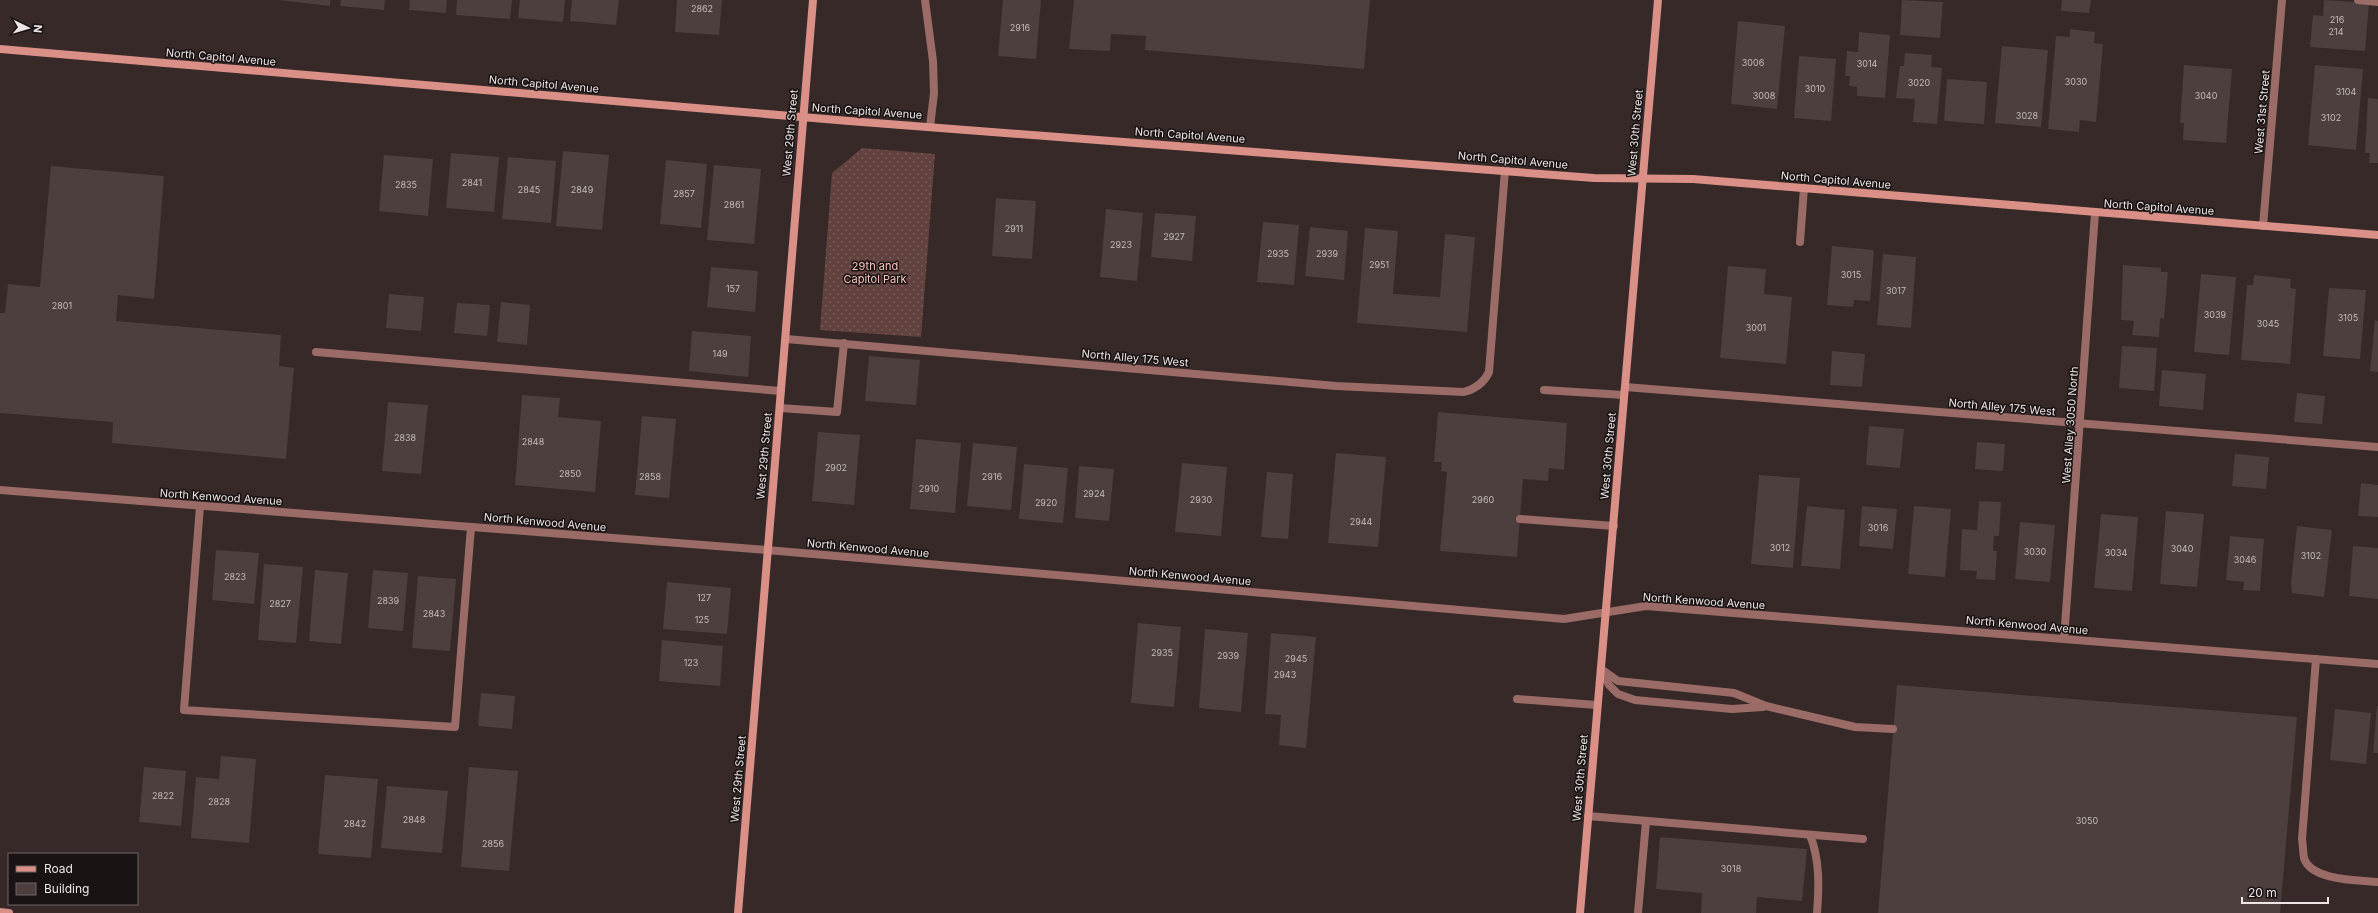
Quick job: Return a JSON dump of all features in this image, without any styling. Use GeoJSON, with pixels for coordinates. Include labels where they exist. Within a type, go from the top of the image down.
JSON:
{"type":"FeatureCollection","features":[{"type":"Feature","properties":{"kind":"main road","name":"West 29th Street"},"geometry":{"type":"LineString","coordinates":[[738,913],[767,550],[786,339],[802,116],[813,0]]}},
{"type":"Feature","properties":{"kind":"main road","name":"West 30th Street"},"geometry":{"type":"LineString","coordinates":[[1580,913],[1658,0]]}},
{"type":"Feature","properties":{"kind":"main road","name":"North Capitol Avenue"},"geometry":{"type":"LineString","coordinates":[[0,49],[930,127],[1594,178],[1693,179],[2378,235]]}},
{"type":"Feature","properties":{"kind":"main road"},"geometry":{"type":"LineString","coordinates":[[0,912],[9,913]]}},
{"type":"Feature","properties":{"kind":"street"},"geometry":{"type":"LineString","coordinates":[[925,0],[934,93],[930,127]]}},
{"type":"Feature","properties":{"kind":"street","name":"West 31st Street"},"geometry":{"type":"LineString","coordinates":[[2263,226],[2282,0]]}},
{"type":"Feature","properties":{"kind":"street"},"geometry":{"type":"LineString","coordinates":[[2358,0],[2378,2]]}},
{"type":"Feature","properties":{"kind":"street","name":"North Alley 175 West"},"geometry":{"type":"LineString","coordinates":[[786,339],[1336,386],[1464,392],[1473,390],[1480,384],[1489,372],[1505,170]]}},
{"type":"Feature","properties":{"kind":"street"},"geometry":{"type":"LineString","coordinates":[[1800,242],[1804,188]]}},
{"type":"Feature","properties":{"kind":"street","name":"West Alley 3050 North"},"geometry":{"type":"LineString","coordinates":[[2064,639],[2096,213]]}},
{"type":"Feature","properties":{"kind":"street"},"geometry":{"type":"LineString","coordinates":[[780,408],[838,412],[844,343]]}},
{"type":"Feature","properties":{"kind":"street"},"geometry":{"type":"LineString","coordinates":[[316,352],[781,391]]}},
{"type":"Feature","properties":{"kind":"street","name":"North Alley 175 West"},"geometry":{"type":"LineString","coordinates":[[1544,390],[1625,391],[2378,447]]}},
{"type":"Feature","properties":{"kind":"street","name":"North Kenwood Avenue"},"geometry":{"type":"LineString","coordinates":[[0,490],[767,550],[1564,619],[1646,606],[2378,664]]}},
{"type":"Feature","properties":{"kind":"street"},"geometry":{"type":"LineString","coordinates":[[200,506],[184,710],[455,727],[471,527]]}},
{"type":"Feature","properties":{"kind":"street"},"geometry":{"type":"LineString","coordinates":[[1520,519],[1614,526]]}},
{"type":"Feature","properties":{"kind":"street"},"geometry":{"type":"LineString","coordinates":[[2316,659],[2302,839],[2304,859],[2311,868],[2322,874],[2337,878],[2378,882]]}},
{"type":"Feature","properties":{"kind":"street"},"geometry":{"type":"LineString","coordinates":[[1601,668],[1609,685],[1618,694],[1635,700],[1732,709],[1766,706]]}},
{"type":"Feature","properties":{"kind":"street"},"geometry":{"type":"LineString","coordinates":[[1601,668],[1618,681],[1734,694],[1766,706],[1855,727],[1893,729]]}},
{"type":"Feature","properties":{"kind":"street"},"geometry":{"type":"LineString","coordinates":[[1517,699],[1597,705]]}},
{"type":"Feature","properties":{"kind":"street"},"geometry":{"type":"LineString","coordinates":[[1588,816],[1863,839]]}},
{"type":"Feature","properties":{"kind":"street"},"geometry":{"type":"LineString","coordinates":[[1638,913],[1646,821]]}},
{"type":"Feature","properties":{"kind":"street"},"geometry":{"type":"LineString","coordinates":[[1810,835],[1815,848],[1817,867],[1817,913]]}},
{"type":"Feature","properties":{"kind":"green space","name":"29th and Capitol Park"},"geometry":{"type":"Polygon","coordinates":[[[862,148],[935,154],[921,337],[820,330],[832,173],[862,148]]]}},
{"type":"Feature","properties":{"kind":"building"},"geometry":{"type":"Polygon","coordinates":[[[279,0],[330,0],[330,6],[279,0]]]}},
{"type":"Feature","properties":{"kind":"building"},"geometry":{"type":"Polygon","coordinates":[[[341,0],[385,0],[384,10],[340,6],[341,0]]]}},
{"type":"Feature","properties":{"kind":"building"},"geometry":{"type":"Polygon","coordinates":[[[410,0],[447,0],[446,13],[409,10],[410,0]]]}},
{"type":"Feature","properties":{"kind":"building"},"geometry":{"type":"Polygon","coordinates":[[[457,0],[512,0],[510,19],[456,15],[457,0]]]}},
{"type":"Feature","properties":{"kind":"building"},"geometry":{"type":"Polygon","coordinates":[[[520,0],[565,0],[563,22],[518,18],[520,0]]]}},
{"type":"Feature","properties":{"kind":"building"},"geometry":{"type":"Polygon","coordinates":[[[572,0],[619,0],[616,25],[570,21],[572,0]]]}},
{"type":"Feature","properties":{"kind":"building"},"geometry":{"type":"Polygon","coordinates":[[[677,0],[722,0],[719,35],[675,32],[677,0]]]}},
{"type":"Feature","properties":{"kind":"building"},"geometry":{"type":"Polygon","coordinates":[[[1003,0],[1041,0],[1036,59],[998,56],[1003,0]]]}},
{"type":"Feature","properties":{"kind":"building"},"geometry":{"type":"Polygon","coordinates":[[[1074,0],[1370,0],[1364,69],[1145,50],[1146,36],[1111,34],[1110,51],[1069,49],[1074,0]]]}},
{"type":"Feature","properties":{"kind":"building"},"geometry":{"type":"Polygon","coordinates":[[[1902,0],[1943,2],[1940,38],[1900,35],[1902,0]]]}},
{"type":"Feature","properties":{"kind":"building"},"geometry":{"type":"Polygon","coordinates":[[[2062,0],[2091,0],[2089,13],[2061,11],[2062,0]]]}},
{"type":"Feature","properties":{"kind":"building"},"geometry":{"type":"Polygon","coordinates":[[[2324,0],[2369,3],[2365,51],[2310,47],[2313,15],[2323,16],[2324,0]]]}},
{"type":"Feature","properties":{"kind":"building"},"geometry":{"type":"Polygon","coordinates":[[[1738,21],[1785,26],[1777,109],[1731,104],[1738,21]]]}},
{"type":"Feature","properties":{"kind":"building"},"geometry":{"type":"Polygon","coordinates":[[[2070,29],[2095,32],[2094,43],[2103,44],[2096,122],[2080,120],[2079,132],[2048,129],[2056,36],[2070,37],[2070,29]]]}},
{"type":"Feature","properties":{"kind":"building"},"geometry":{"type":"Polygon","coordinates":[[[1859,32],[1890,35],[1885,98],[1857,96],[1857,87],[1849,86],[1850,76],[1845,76],[1847,51],[1858,52],[1859,32]]]}},
{"type":"Feature","properties":{"kind":"building"},"geometry":{"type":"Polygon","coordinates":[[[2002,46],[2048,50],[2041,127],[1995,123],[2002,46]]]}},
{"type":"Feature","properties":{"kind":"building"},"geometry":{"type":"Polygon","coordinates":[[[1905,53],[1932,55],[1931,67],[1942,68],[1937,124],[1913,122],[1915,99],[1896,98],[1900,66],[1904,66],[1905,53]]]}},
{"type":"Feature","properties":{"kind":"building"},"geometry":{"type":"Polygon","coordinates":[[[1799,56],[1836,59],[1831,121],[1794,118],[1799,56]]]}},
{"type":"Feature","properties":{"kind":"building"},"geometry":{"type":"Polygon","coordinates":[[[2184,65],[2232,69],[2226,143],[2183,140],[2184,123],[2180,123],[2184,65]]]}},
{"type":"Feature","properties":{"kind":"building"},"geometry":{"type":"Polygon","coordinates":[[[2315,65],[2363,69],[2356,150],[2308,145],[2315,65]]]}},
{"type":"Feature","properties":{"kind":"building"},"geometry":{"type":"Polygon","coordinates":[[[1947,79],[1987,82],[1984,124],[1944,121],[1947,79]]]}},
{"type":"Feature","properties":{"kind":"building"},"geometry":{"type":"Polygon","coordinates":[[[2368,98],[2378,99],[2378,163],[2369,163],[2370,153],[2365,153],[2368,98]]]}},
{"type":"Feature","properties":{"kind":"building"},"geometry":{"type":"Polygon","coordinates":[[[563,151],[609,155],[602,230],[556,226],[563,151]]]}},
{"type":"Feature","properties":{"kind":"building"},"geometry":{"type":"Polygon","coordinates":[[[451,153],[499,157],[494,212],[446,208],[451,153]]]}},
{"type":"Feature","properties":{"kind":"building"},"geometry":{"type":"Polygon","coordinates":[[[384,155],[433,159],[428,216],[379,211],[384,155]]]}},
{"type":"Feature","properties":{"kind":"building"},"geometry":{"type":"Polygon","coordinates":[[[508,157],[556,161],[551,223],[502,219],[508,157]]]}},
{"type":"Feature","properties":{"kind":"building"},"geometry":{"type":"Polygon","coordinates":[[[666,160],[707,164],[701,228],[660,224],[666,160]]]}},
{"type":"Feature","properties":{"kind":"building"},"geometry":{"type":"Polygon","coordinates":[[[714,165],[761,169],[754,244],[707,240],[714,165]]]}},
{"type":"Feature","properties":{"kind":"building"},"geometry":{"type":"Polygon","coordinates":[[[51,166],[164,176],[154,299],[118,295],[116,321],[281,335],[279,366],[294,368],[286,459],[112,443],[113,422],[0,413],[0,313],[5,313],[8,284],[40,287],[51,166]]]}},
{"type":"Feature","properties":{"kind":"building"},"geometry":{"type":"Polygon","coordinates":[[[996,198],[1036,201],[1032,259],[992,256],[996,198]]]}},
{"type":"Feature","properties":{"kind":"building"},"geometry":{"type":"Polygon","coordinates":[[[1106,209],[1143,213],[1137,281],[1100,277],[1106,209]]]}},
{"type":"Feature","properties":{"kind":"building"},"geometry":{"type":"Polygon","coordinates":[[[1155,213],[1196,216],[1192,261],[1151,257],[1155,213]]]}},
{"type":"Feature","properties":{"kind":"building"},"geometry":{"type":"Polygon","coordinates":[[[1263,222],[1299,225],[1294,285],[1257,282],[1263,222]]]}},
{"type":"Feature","properties":{"kind":"building"},"geometry":{"type":"Polygon","coordinates":[[[1310,227],[1348,231],[1344,280],[1305,276],[1310,227]]]}},
{"type":"Feature","properties":{"kind":"building"},"geometry":{"type":"Polygon","coordinates":[[[1365,228],[1398,231],[1393,294],[1440,297],[1445,234],[1475,237],[1467,332],[1357,323],[1365,228]]]}},
{"type":"Feature","properties":{"kind":"building"},"geometry":{"type":"Polygon","coordinates":[[[1832,246],[1874,250],[1870,301],[1854,300],[1853,307],[1827,305],[1832,246]]]}},
{"type":"Feature","properties":{"kind":"building"},"geometry":{"type":"Polygon","coordinates":[[[1883,254],[1916,257],[1911,328],[1877,325],[1883,254]]]}},
{"type":"Feature","properties":{"kind":"building"},"geometry":{"type":"Polygon","coordinates":[[[2123,265],[2161,268],[2161,272],[2168,272],[2164,319],[2160,318],[2159,337],[2132,335],[2134,321],[2121,320],[2123,265]]]}},
{"type":"Feature","properties":{"kind":"building"},"geometry":{"type":"Polygon","coordinates":[[[1728,266],[1766,269],[1764,294],[1792,297],[1786,364],[1720,358],[1728,266]]]}},
{"type":"Feature","properties":{"kind":"building"},"geometry":{"type":"Polygon","coordinates":[[[711,267],[758,271],[755,312],[707,307],[711,267]]]}},
{"type":"Feature","properties":{"kind":"building"},"geometry":{"type":"Polygon","coordinates":[[[2201,274],[2236,277],[2229,355],[2194,352],[2201,274]]]}},
{"type":"Feature","properties":{"kind":"building"},"geometry":{"type":"Polygon","coordinates":[[[2254,275],[2291,279],[2290,288],[2296,289],[2290,364],[2241,360],[2247,285],[2253,285],[2254,275]]]}},
{"type":"Feature","properties":{"kind":"building"},"geometry":{"type":"Polygon","coordinates":[[[2329,288],[2366,290],[2360,359],[2323,356],[2329,288]]]}},
{"type":"Feature","properties":{"kind":"building"},"geometry":{"type":"Polygon","coordinates":[[[389,294],[424,297],[421,331],[386,328],[389,294]]]}},
{"type":"Feature","properties":{"kind":"building"},"geometry":{"type":"Polygon","coordinates":[[[501,302],[530,305],[527,345],[497,342],[501,302]]]}},
{"type":"Feature","properties":{"kind":"building"},"geometry":{"type":"Polygon","coordinates":[[[457,303],[490,305],[487,336],[454,333],[457,303]]]}},
{"type":"Feature","properties":{"kind":"building"},"geometry":{"type":"Polygon","coordinates":[[[2375,320],[2378,321],[2378,372],[2370,371],[2375,320]]]}},
{"type":"Feature","properties":{"kind":"building"},"geometry":{"type":"Polygon","coordinates":[[[692,331],[751,336],[748,377],[689,371],[692,331]]]}},
{"type":"Feature","properties":{"kind":"building"},"geometry":{"type":"Polygon","coordinates":[[[2122,346],[2157,348],[2154,391],[2119,388],[2122,346]]]}},
{"type":"Feature","properties":{"kind":"building"},"geometry":{"type":"Polygon","coordinates":[[[1832,351],[1865,354],[1862,387],[1830,385],[1832,351]]]}},
{"type":"Feature","properties":{"kind":"building"},"geometry":{"type":"Polygon","coordinates":[[[869,356],[920,360],[916,405],[865,401],[869,356]]]}},
{"type":"Feature","properties":{"kind":"building"},"geometry":{"type":"Polygon","coordinates":[[[2162,370],[2206,374],[2203,410],[2159,406],[2162,370]]]}},
{"type":"Feature","properties":{"kind":"building"},"geometry":{"type":"Polygon","coordinates":[[[2297,393],[2325,396],[2322,424],[2294,422],[2297,393]]]}},
{"type":"Feature","properties":{"kind":"building"},"geometry":{"type":"Polygon","coordinates":[[[522,395],[560,398],[558,417],[601,421],[595,492],[515,485],[522,395]]]}},
{"type":"Feature","properties":{"kind":"building"},"geometry":{"type":"Polygon","coordinates":[[[388,402],[428,405],[421,474],[382,471],[388,402]]]}},
{"type":"Feature","properties":{"kind":"building"},"geometry":{"type":"Polygon","coordinates":[[[1438,412],[1567,423],[1564,470],[1549,468],[1548,481],[1523,479],[1517,557],[1440,551],[1447,472],[1441,471],[1442,462],[1434,462],[1438,412]]]}},
{"type":"Feature","properties":{"kind":"building"},"geometry":{"type":"Polygon","coordinates":[[[642,416],[676,419],[669,498],[635,495],[642,416]]]}},
{"type":"Feature","properties":{"kind":"building"},"geometry":{"type":"Polygon","coordinates":[[[1869,426],[1904,429],[1900,468],[1866,465],[1869,426]]]}},
{"type":"Feature","properties":{"kind":"building"},"geometry":{"type":"Polygon","coordinates":[[[818,432],[860,435],[854,505],[812,501],[818,432]]]}},
{"type":"Feature","properties":{"kind":"building"},"geometry":{"type":"Polygon","coordinates":[[[916,439],[961,443],[955,513],[910,509],[916,439]]]}},
{"type":"Feature","properties":{"kind":"building"},"geometry":{"type":"Polygon","coordinates":[[[1977,442],[2005,444],[2003,471],[1975,469],[1977,442]]]}},
{"type":"Feature","properties":{"kind":"building"},"geometry":{"type":"Polygon","coordinates":[[[973,443],[1017,447],[1011,510],[967,506],[973,443]]]}},
{"type":"Feature","properties":{"kind":"building"},"geometry":{"type":"Polygon","coordinates":[[[1336,453],[1386,457],[1378,547],[1328,543],[1336,453]]]}},
{"type":"Feature","properties":{"kind":"building"},"geometry":{"type":"Polygon","coordinates":[[[2235,454],[2269,457],[2266,489],[2232,486],[2235,454]]]}},
{"type":"Feature","properties":{"kind":"building"},"geometry":{"type":"Polygon","coordinates":[[[1182,463],[1227,467],[1221,536],[1175,532],[1182,463]]]}},
{"type":"Feature","properties":{"kind":"building"},"geometry":{"type":"Polygon","coordinates":[[[1024,464],[1068,468],[1063,523],[1019,519],[1024,464]]]}},
{"type":"Feature","properties":{"kind":"building"},"geometry":{"type":"Polygon","coordinates":[[[1079,466],[1114,469],[1109,521],[1075,518],[1079,466]]]}},
{"type":"Feature","properties":{"kind":"building"},"geometry":{"type":"Polygon","coordinates":[[[1267,472],[1293,474],[1288,539],[1261,537],[1267,472]]]}},
{"type":"Feature","properties":{"kind":"building"},"geometry":{"type":"Polygon","coordinates":[[[1759,475],[1800,478],[1793,568],[1751,564],[1759,475]]]}},
{"type":"Feature","properties":{"kind":"building"},"geometry":{"type":"Polygon","coordinates":[[[2361,483],[2378,485],[2378,517],[2358,516],[2361,483]]]}},
{"type":"Feature","properties":{"kind":"building"},"geometry":{"type":"Polygon","coordinates":[[[1979,501],[2001,502],[1999,536],[1994,536],[1993,551],[1997,551],[1995,580],[1976,579],[1977,571],[1960,570],[1962,529],[1977,530],[1979,501]]]}},
{"type":"Feature","properties":{"kind":"building"},"geometry":{"type":"Polygon","coordinates":[[[1807,506],[1845,510],[1840,569],[1801,566],[1807,506]]]}},
{"type":"Feature","properties":{"kind":"building"},"geometry":{"type":"Polygon","coordinates":[[[1862,506],[1897,509],[1893,549],[1859,546],[1862,506]]]}},
{"type":"Feature","properties":{"kind":"building"},"geometry":{"type":"Polygon","coordinates":[[[1914,506],[1951,509],[1945,577],[1908,574],[1914,506]]]}},
{"type":"Feature","properties":{"kind":"building"},"geometry":{"type":"Polygon","coordinates":[[[2166,511],[2204,514],[2197,587],[2160,584],[2166,511]]]}},
{"type":"Feature","properties":{"kind":"building"},"geometry":{"type":"Polygon","coordinates":[[[2101,514],[2138,517],[2132,591],[2094,588],[2101,514]]]}},
{"type":"Feature","properties":{"kind":"building"},"geometry":{"type":"Polygon","coordinates":[[[2020,522],[2055,525],[2050,582],[2015,579],[2020,522]]]}},
{"type":"Feature","properties":{"kind":"building"},"geometry":{"type":"Polygon","coordinates":[[[2297,526],[2332,530],[2324,597],[2292,593],[2291,583],[2297,526]]]}},
{"type":"Feature","properties":{"kind":"building"},"geometry":{"type":"Polygon","coordinates":[[[2230,536],[2264,539],[2260,591],[2243,590],[2244,582],[2226,580],[2230,536]]]}},
{"type":"Feature","properties":{"kind":"building"},"geometry":{"type":"Polygon","coordinates":[[[2353,546],[2378,548],[2378,599],[2349,596],[2353,546]]]}},
{"type":"Feature","properties":{"kind":"building"},"geometry":{"type":"Polygon","coordinates":[[[216,550],[259,553],[254,604],[212,600],[216,550]]]}},
{"type":"Feature","properties":{"kind":"building"},"geometry":{"type":"Polygon","coordinates":[[[264,564],[303,567],[296,643],[258,640],[264,564]]]}},
{"type":"Feature","properties":{"kind":"building"},"geometry":{"type":"Polygon","coordinates":[[[315,570],[348,573],[341,644],[309,641],[315,570]]]}},
{"type":"Feature","properties":{"kind":"building"},"geometry":{"type":"Polygon","coordinates":[[[373,570],[408,573],[403,631],[368,628],[373,570]]]}},
{"type":"Feature","properties":{"kind":"building"},"geometry":{"type":"Polygon","coordinates":[[[418,576],[456,579],[450,651],[412,648],[418,576]]]}},
{"type":"Feature","properties":{"kind":"building"},"geometry":{"type":"Polygon","coordinates":[[[667,582],[731,588],[727,634],[663,629],[667,582]]]}},
{"type":"Feature","properties":{"kind":"building"},"geometry":{"type":"Polygon","coordinates":[[[1138,623],[1181,627],[1174,707],[1131,703],[1138,623]]]}},
{"type":"Feature","properties":{"kind":"building"},"geometry":{"type":"Polygon","coordinates":[[[1205,629],[1248,633],[1241,712],[1199,708],[1205,629]]]}},
{"type":"Feature","properties":{"kind":"building"},"geometry":{"type":"Polygon","coordinates":[[[1271,633],[1316,637],[1306,748],[1279,745],[1281,715],[1265,714],[1271,633]]]}},
{"type":"Feature","properties":{"kind":"building"},"geometry":{"type":"Polygon","coordinates":[[[662,640],[723,646],[720,686],[659,681],[662,640]]]}},
{"type":"Feature","properties":{"kind":"building"},"geometry":{"type":"Polygon","coordinates":[[[1897,685],[2297,717],[2280,913],[1878,913],[1897,685]]]}},
{"type":"Feature","properties":{"kind":"building"},"geometry":{"type":"Polygon","coordinates":[[[481,693],[515,696],[512,729],[478,726],[481,693]]]}},
{"type":"Feature","properties":{"kind":"building"},"geometry":{"type":"Polygon","coordinates":[[[2377,706],[2378,753],[2373,753],[2377,706]]]}},
{"type":"Feature","properties":{"kind":"building"},"geometry":{"type":"Polygon","coordinates":[[[2335,709],[2371,713],[2366,764],[2330,760],[2335,709]]]}},
{"type":"Feature","properties":{"kind":"building"},"geometry":{"type":"Polygon","coordinates":[[[221,756],[256,759],[249,843],[191,838],[196,777],[219,779],[221,756]]]}},
{"type":"Feature","properties":{"kind":"building"},"geometry":{"type":"Polygon","coordinates":[[[144,767],[186,771],[181,826],[139,822],[144,767]]]}},
{"type":"Feature","properties":{"kind":"building"},"geometry":{"type":"Polygon","coordinates":[[[469,767],[518,771],[509,871],[461,867],[469,767]]]}},
{"type":"Feature","properties":{"kind":"building"},"geometry":{"type":"Polygon","coordinates":[[[325,775],[378,779],[371,858],[318,854],[325,775]]]}},
{"type":"Feature","properties":{"kind":"building"},"geometry":{"type":"Polygon","coordinates":[[[387,786],[448,791],[442,853],[381,848],[387,786]]]}},
{"type":"Feature","properties":{"kind":"building"},"geometry":{"type":"Polygon","coordinates":[[[1660,837],[1807,849],[1802,901],[1757,897],[1756,913],[1701,913],[1702,893],[1656,889],[1660,837]]]}}]}
